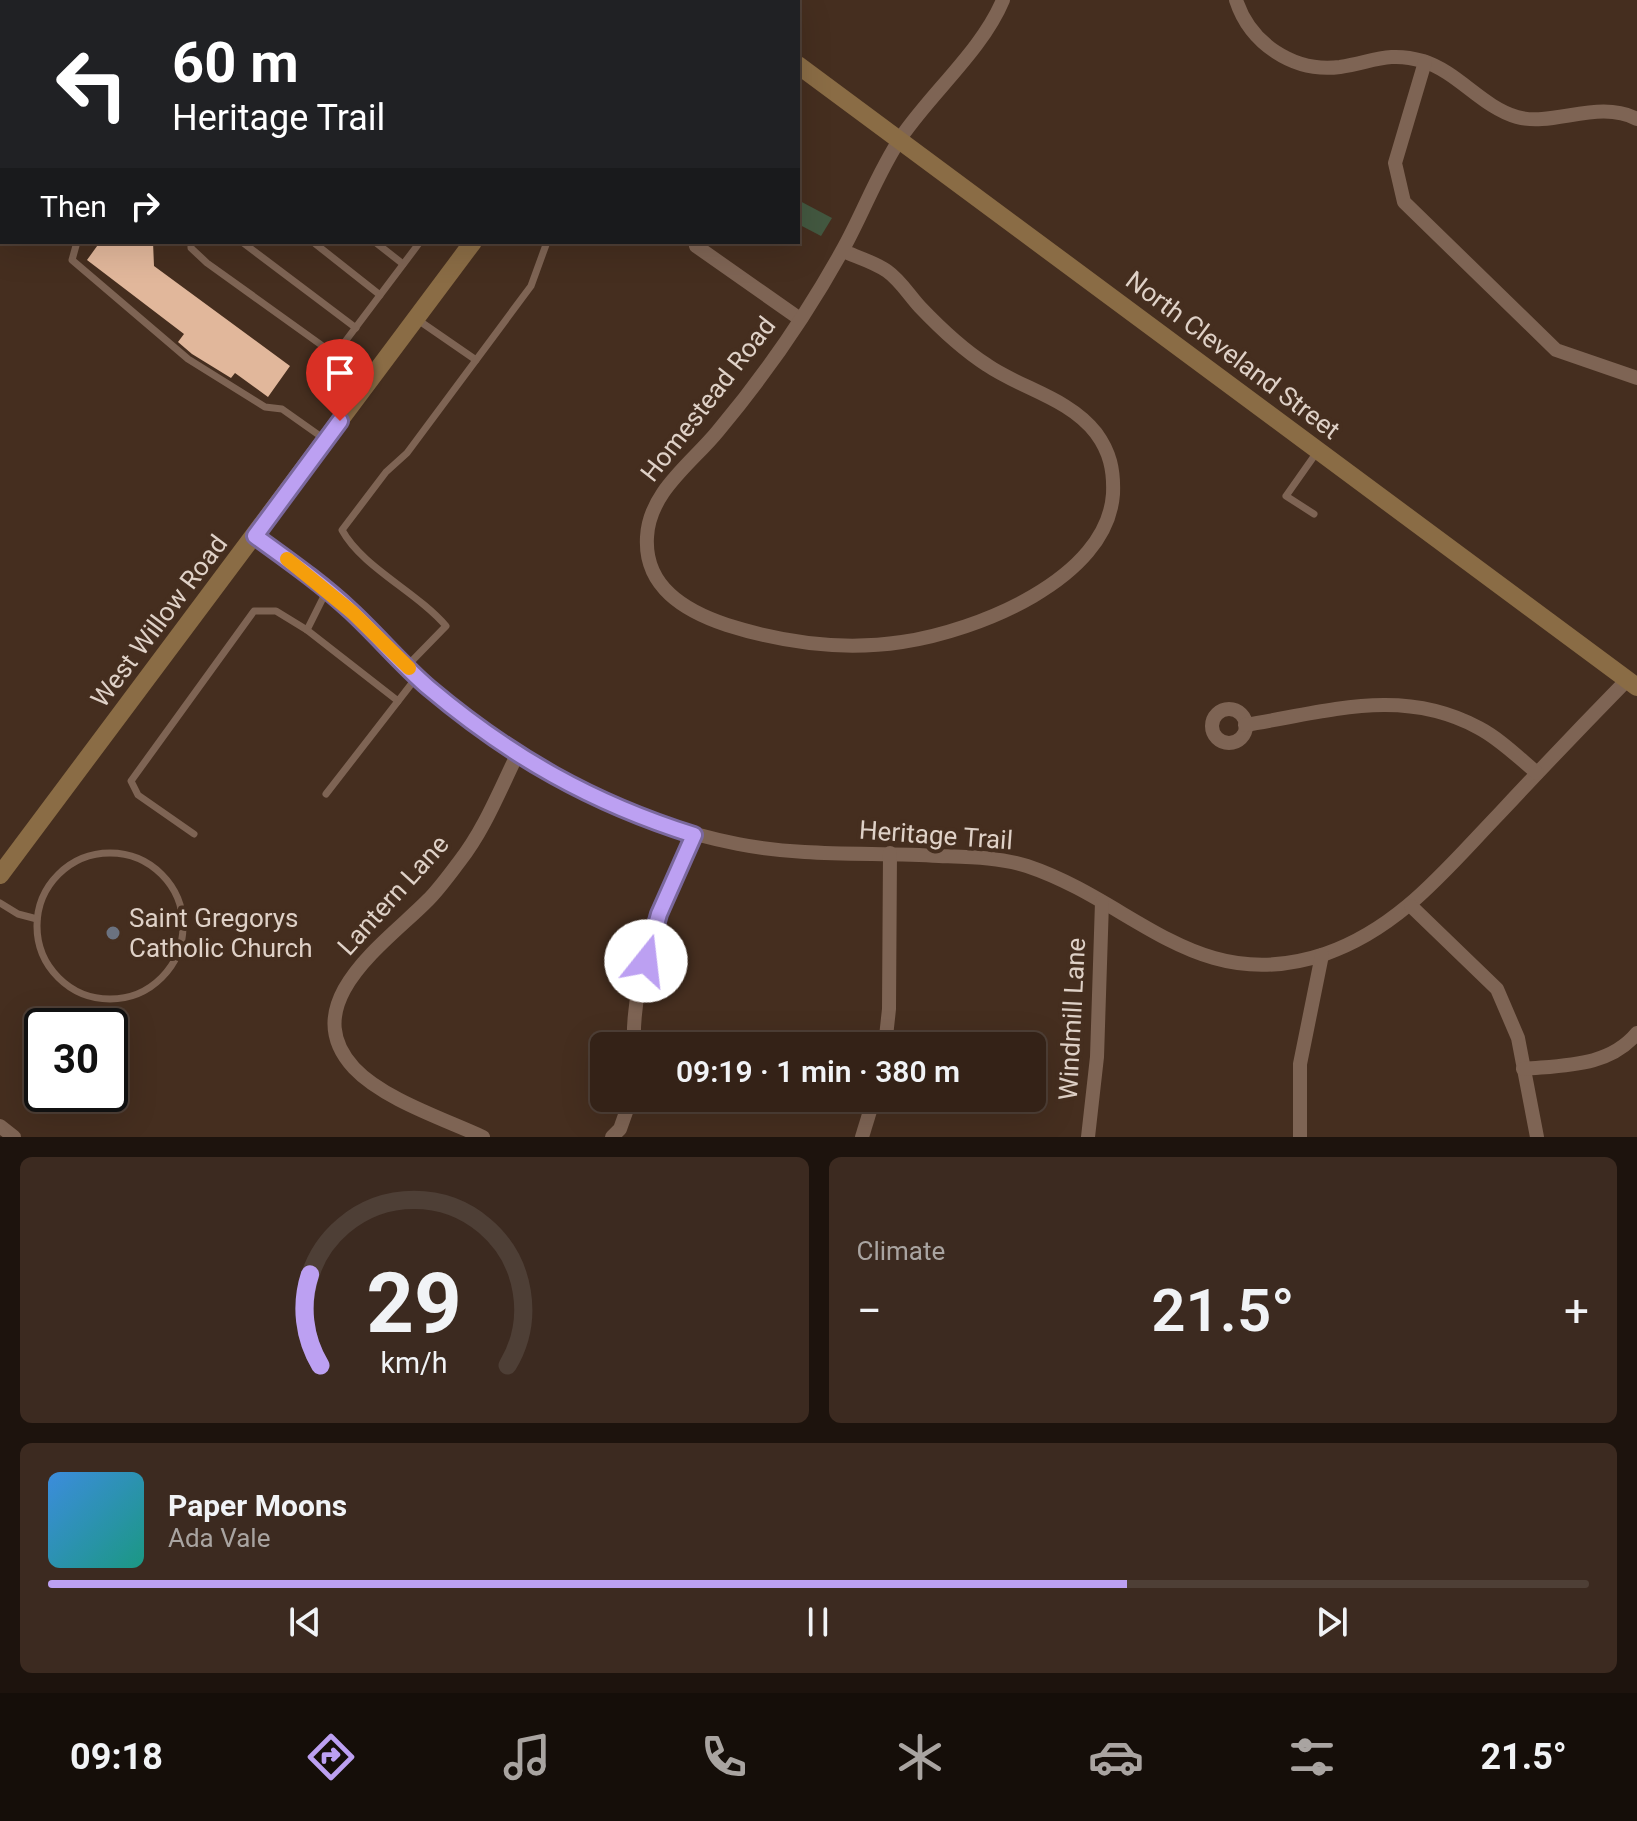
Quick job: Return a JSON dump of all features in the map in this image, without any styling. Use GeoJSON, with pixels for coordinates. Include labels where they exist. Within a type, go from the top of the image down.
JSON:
{"type":"FeatureCollection","features":[{"type":"Feature","properties":{"kind":"street","name":"Homestead Road"},"geometry":{"type":"LineString","coordinates":[[843,251],[886,270],[932,320],[987,366],[1061,403],[1093,429],[1112,462],[1112,498],[1101,537],[1077,565],[1027,599],[968,625],[906,642],[843,647],[771,639],[710,619],[673,599],[652,571],[647,534],[658,501],[719,431],[800,319],[843,251],[900,139],[984,32],[1003,0]]}},
{"type":"Feature","properties":{"kind":"street"},"geometry":{"type":"LineString","coordinates":[[1236,0],[1243,20],[1281,57],[1314,67],[1340,67],[1394,55],[1425,62],[1519,118],[1609,111],[1637,119]]}},
{"type":"Feature","properties":{"kind":"street"},"geometry":{"type":"LineString","coordinates":[[1425,62],[1395,163],[1404,202],[1556,350],[1637,378]]}},
{"type":"Feature","properties":{"kind":"street","name":"North Cleveland Street"},"geometry":{"type":"LineString","coordinates":[[800,66],[1632,683]]}},
{"type":"Feature","properties":{"kind":"street","name":"West Willow Road"},"geometry":{"type":"LineString","coordinates":[[0,875],[472,244]]}},
{"type":"Feature","properties":{"kind":"street"},"geometry":{"type":"LineString","coordinates":[[696,246],[800,319]]}},
{"type":"Feature","properties":{"kind":"street","name":"Heritage Trail"},"geometry":{"type":"LineString","coordinates":[[255,536],[327,590],[412,671],[517,755],[571,787],[628,814],[694,835],[769,850],[983,858],[1020,864],[1057,876],[1184,950],[1235,965],[1277,965],[1322,955],[1365,938],[1411,906],[1537,773],[1632,683]]}},
{"type":"Feature","properties":{"kind":"street"},"geometry":{"type":"LineString","coordinates":[[1245,725],[1384,703],[1427,706],[1482,729],[1537,773]]}},
{"type":"Feature","properties":{"kind":"street","name":"Lantern Lane"},"geometry":{"type":"LineString","coordinates":[[483,1137],[378,1087],[353,1067],[340,1045],[335,1013],[344,986],[356,969],[430,898],[461,860],[486,820],[517,755]]}},
{"type":"Feature","properties":{"kind":"street"},"geometry":{"type":"LineString","coordinates":[[635,1032],[637,1002],[659,914],[694,835]]}},
{"type":"Feature","properties":{"kind":"street"},"geometry":{"type":"LineString","coordinates":[[887,1032],[890,853]]}},
{"type":"Feature","properties":{"kind":"street","name":"Windmill Lane"},"geometry":{"type":"LineString","coordinates":[[1088,1137],[1097,1057],[1102,902]]}},
{"type":"Feature","properties":{"kind":"street"},"geometry":{"type":"LineString","coordinates":[[1411,906],[1497,989],[1518,1038],[1537,1137]]}},
{"type":"Feature","properties":{"kind":"street"},"geometry":{"type":"LineString","coordinates":[[1300,1137],[1300,1064],[1322,955]]}},
{"type":"Feature","properties":{"kind":"street"},"geometry":{"type":"LineString","coordinates":[[1523,1069],[1584,1063],[1613,1055],[1637,1033]]}},
{"type":"Feature","properties":{"kind":"street"},"geometry":{"type":"LineString","coordinates":[[612,1137],[620,1129],[626,1112]]}},
{"type":"Feature","properties":{"kind":"street"},"geometry":{"type":"LineString","coordinates":[[862,1137],[870,1112]]}},
{"type":"Feature","properties":{"kind":"street"},"geometry":{"type":"LineString","coordinates":[[0,1126],[14,1137]]}},
{"type":"Feature","properties":{"kind":"lane"},"geometry":{"type":"LineString","coordinates":[[76,244],[72,260],[90,279],[188,359],[265,407],[282,409],[326,441]]}},
{"type":"Feature","properties":{"kind":"lane"},"geometry":{"type":"LineString","coordinates":[[191,244],[191,248],[207,263],[345,362],[368,383]]}},
{"type":"Feature","properties":{"kind":"lane"},"geometry":{"type":"LineString","coordinates":[[245,244],[356,328]]}},
{"type":"Feature","properties":{"kind":"lane"},"geometry":{"type":"LineString","coordinates":[[316,244],[380,295]]}},
{"type":"Feature","properties":{"kind":"lane"},"geometry":{"type":"LineString","coordinates":[[378,244],[403,264]]}},
{"type":"Feature","properties":{"kind":"lane"},"geometry":{"type":"LineString","coordinates":[[345,362],[341,347],[418,244]]}},
{"type":"Feature","properties":{"kind":"lane"},"geometry":{"type":"LineString","coordinates":[[326,794],[398,701],[412,671],[446,626],[396,580],[350,545],[342,530],[386,472],[407,453],[531,286],[546,244]]}},
{"type":"Feature","properties":{"kind":"lane"},"geometry":{"type":"LineString","coordinates":[[416,318],[476,360]]}},
{"type":"Feature","properties":{"kind":"lane"},"geometry":{"type":"LineString","coordinates":[[1314,514],[1286,496],[1318,451]]}},
{"type":"Feature","properties":{"kind":"lane"},"geometry":{"type":"LineString","coordinates":[[307,630],[327,590]]}},
{"type":"Feature","properties":{"kind":"lane"},"geometry":{"type":"LineString","coordinates":[[194,834],[138,795],[131,781],[254,611],[276,611],[307,630],[398,701]]}},
{"type":"Feature","properties":{"kind":"lane"},"geometry":{"type":"LineString","coordinates":[[102,853],[129,855],[159,871],[175,892],[183,914],[182,941],[172,965],[155,984],[132,996],[107,1000],[81,994],[54,975],[41,951],[37,919],[42,897],[57,875],[77,860],[102,853]]}},
{"type":"Feature","properties":{"kind":"lane"},"geometry":{"type":"LineString","coordinates":[[0,903],[18,914],[37,919]]}},
{"type":"Feature","properties":{"kind":"green space"},"geometry":{"type":"Polygon","coordinates":[[[800,201],[832,218],[821,236],[800,225],[800,201]]]}},
{"type":"Feature","properties":{"kind":"building"},"geometry":{"type":"Polygon","coordinates":[[[99,244],[153,244],[154,266],[290,366],[268,397],[235,373],[231,378],[192,354],[178,342],[184,334],[87,260],[99,244]]]}},
{"type":"Feature","properties":{"kind":"slow traffic"},"geometry":{"type":"LineString","coordinates":[[287,559],[352,612],[409,668]]}},
{"type":"Feature","properties":{"kind":"place","name":"Saint Gregorys Catholic Church"},"geometry":{"type":"Point","coordinates":[113,933]}},
{"type":"Feature","properties":{"kind":"route"},"geometry":{"type":"LineString","coordinates":[[340,421],[255,536],[327,590],[429,688],[517,755],[571,787],[628,814],[694,835],[659,914],[646,961]]}}]}
